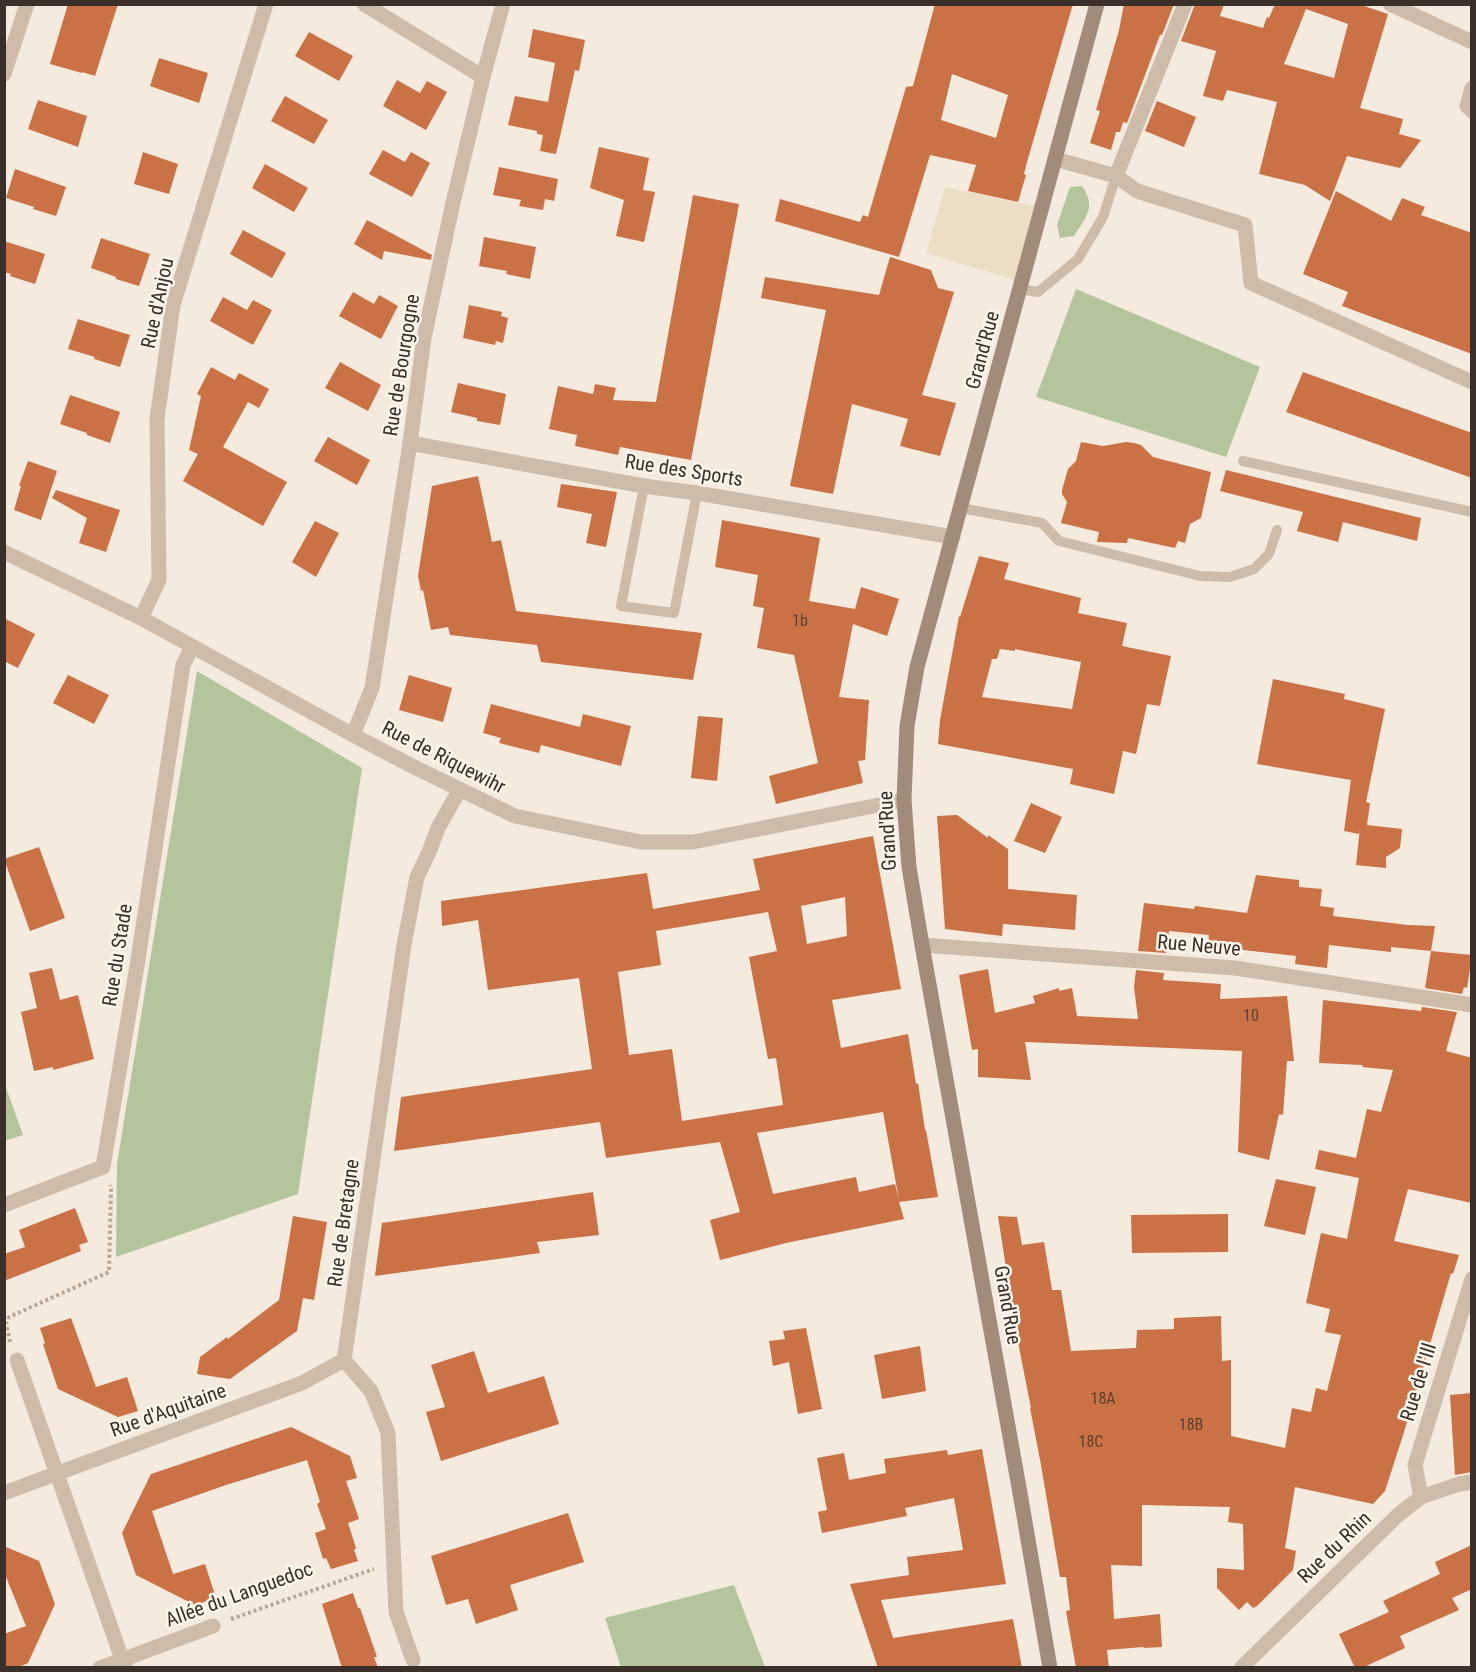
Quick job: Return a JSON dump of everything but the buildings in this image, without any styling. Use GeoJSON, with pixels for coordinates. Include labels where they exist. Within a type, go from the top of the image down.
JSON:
{"type":"FeatureCollection","features":[{"type":"Feature","properties":{"kind":"main road","name":"Grand'Rue"},"geometry":{"type":"LineString","coordinates":[[1050,1668],[922,945],[909,867],[904,800],[907,726],[917,667],[1097,4]]}},
{"type":"Feature","properties":{"kind":"street"},"geometry":{"type":"LineString","coordinates":[[4,74],[27,4]]}},
{"type":"Feature","properties":{"kind":"street","name":"Rue d'Anjou"},"geometry":{"type":"LineString","coordinates":[[141,618],[159,580],[157,419],[173,304],[266,4]]}},
{"type":"Feature","properties":{"kind":"street"},"geometry":{"type":"LineString","coordinates":[[364,4],[483,76]]}},
{"type":"Feature","properties":{"kind":"street","name":"Rue de Bourgogne"},"geometry":{"type":"LineString","coordinates":[[353,735],[372,688],[424,338],[452,207],[483,76],[503,4]]}},
{"type":"Feature","properties":{"kind":"street"},"geometry":{"type":"LineString","coordinates":[[1116,176],[1185,4]]}},
{"type":"Feature","properties":{"kind":"street"},"geometry":{"type":"LineString","coordinates":[[1390,4],[1472,42]]}},
{"type":"Feature","properties":{"kind":"street"},"geometry":{"type":"LineString","coordinates":[[1472,88],[1467,106],[1472,111]]}},
{"type":"Feature","properties":{"kind":"street"},"geometry":{"type":"LineString","coordinates":[[1055,159],[1116,176],[1137,191],[1245,225],[1251,283],[1472,382]]}},
{"type":"Feature","properties":{"kind":"street","name":"Rue des Sports"},"geometry":{"type":"LineString","coordinates":[[410,442],[644,486],[953,537]]}},
{"type":"Feature","properties":{"kind":"street","name":"Rue de Riquewihr"},"geometry":{"type":"LineString","coordinates":[[4,552],[141,618],[353,735],[514,816],[641,842],[693,842],[904,800]]}},
{"type":"Feature","properties":{"kind":"street","name":"Rue du Stade"},"geometry":{"type":"LineString","coordinates":[[103,1167],[137,966],[183,665],[192,647]]}},
{"type":"Feature","properties":{"kind":"street","name":"Rue de Bretagne"},"geometry":{"type":"LineString","coordinates":[[344,1360],[404,945],[417,877],[438,828],[460,789]]}},
{"type":"Feature","properties":{"kind":"street","name":"Rue Neuve"},"geometry":{"type":"LineString","coordinates":[[922,945],[1235,968],[1472,1005]]}},
{"type":"Feature","properties":{"kind":"street"},"geometry":{"type":"LineString","coordinates":[[4,1205],[103,1167]]}},
{"type":"Feature","properties":{"kind":"street","name":"Rue de l'Ill"},"geometry":{"type":"LineString","coordinates":[[1421,1497],[1415,1465],[1472,1279]]}},
{"type":"Feature","properties":{"kind":"street"},"geometry":{"type":"LineString","coordinates":[[17,1360],[124,1663]]}},
{"type":"Feature","properties":{"kind":"street"},"geometry":{"type":"LineString","coordinates":[[344,1360],[371,1391],[388,1434],[396,1612],[413,1660]]}},
{"type":"Feature","properties":{"kind":"street","name":"Rue d'Aquitaine"},"geometry":{"type":"LineString","coordinates":[[4,1493],[302,1383],[344,1360]]}},
{"type":"Feature","properties":{"kind":"street","name":"Rue du Rhin"},"geometry":{"type":"LineString","coordinates":[[1243,1667],[1390,1522],[1421,1497],[1472,1482]]}},
{"type":"Feature","properties":{"kind":"street","name":"Allée du Languedoc"},"geometry":{"type":"LineString","coordinates":[[100,1668],[124,1663],[213,1626]]}},
{"type":"Feature","properties":{"kind":"lane"},"geometry":{"type":"LineString","coordinates":[[1020,289],[1038,292],[1078,259],[1103,218],[1116,176]]}},
{"type":"Feature","properties":{"kind":"lane"},"geometry":{"type":"LineString","coordinates":[[1243,461],[1472,512]]}},
{"type":"Feature","properties":{"kind":"lane"},"geometry":{"type":"LineString","coordinates":[[644,486],[621,606],[674,614],[697,493]]}},
{"type":"Feature","properties":{"kind":"lane"},"geometry":{"type":"LineString","coordinates":[[961,508],[1042,523],[1059,541],[1200,576],[1230,577],[1254,570],[1269,554],[1277,530]]}},
{"type":"Feature","properties":{"kind":"path"},"geometry":{"type":"LineString","coordinates":[[17,1360],[7,1331],[6,1323],[9,1317],[109,1272],[111,1189],[103,1167]]}},
{"type":"Feature","properties":{"kind":"path","name":"Allée du Languedoc"},"geometry":{"type":"LineString","coordinates":[[213,1626],[393,1563]]}},
{"type":"Feature","properties":{"kind":"green space"},"geometry":{"type":"Polygon","coordinates":[[[1082,186],[1089,200],[1086,217],[1074,236],[1060,238],[1057,225],[1070,187],[1082,186]]]}},
{"type":"Feature","properties":{"kind":"green space"},"geometry":{"type":"Polygon","coordinates":[[[1076,289],[1260,367],[1226,457],[1036,397],[1076,289]]]}},
{"type":"Feature","properties":{"kind":"green space"},"geometry":{"type":"Polygon","coordinates":[[[197,671],[362,768],[298,1194],[116,1257],[117,1164],[197,671]]]}},
{"type":"Feature","properties":{"kind":"green space"},"geometry":{"type":"Polygon","coordinates":[[[4,1082],[23,1135],[5,1141],[4,1141],[4,1082]]]}},
{"type":"Feature","properties":{"kind":"green space"},"geometry":{"type":"Polygon","coordinates":[[[734,1585],[765,1667],[621,1667],[605,1618],[734,1585]]]}},
{"type":"Feature","properties":{"kind":"shaded area"},"geometry":{"type":"Polygon","coordinates":[[[945,187],[1042,208],[1022,282],[926,253],[945,187]]]}}]}
